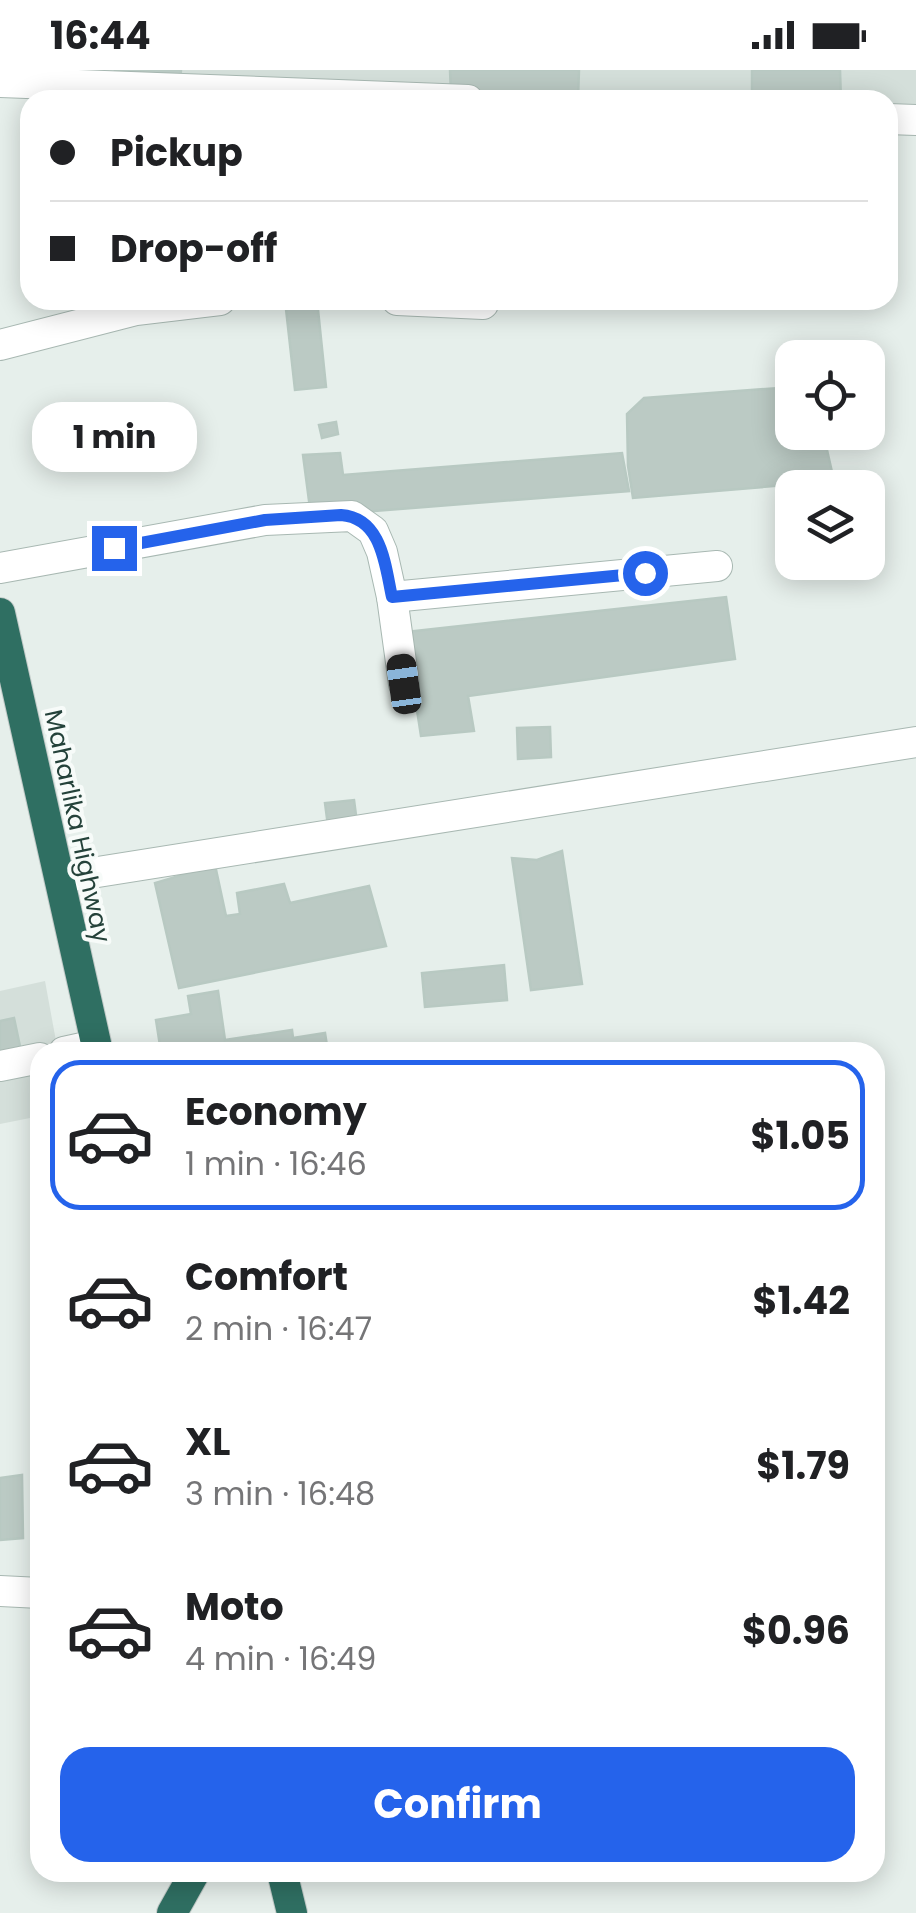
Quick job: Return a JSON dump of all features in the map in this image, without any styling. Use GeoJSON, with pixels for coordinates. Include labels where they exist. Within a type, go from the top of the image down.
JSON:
{"type":"FeatureCollection","features":[{"type":"Feature","properties":{"kind":"highway","name":"Maharlika Highway"},"geometry":{"type":"LineString","coordinates":[[0,613],[95,1042]]}},
{"type":"Feature","properties":{"kind":"highway"},"geometry":{"type":"LineString","coordinates":[[172,1913],[189,1882]]}},
{"type":"Feature","properties":{"kind":"highway"},"geometry":{"type":"LineString","coordinates":[[284,1882],[292,1913]]}},
{"type":"Feature","properties":{"kind":"lane"},"geometry":{"type":"LineString","coordinates":[[0,82],[208,90]]}},
{"type":"Feature","properties":{"kind":"lane"},"geometry":{"type":"LineString","coordinates":[[0,344],[136,310]]}},
{"type":"Feature","properties":{"kind":"lane"},"geometry":{"type":"LineString","coordinates":[[0,568],[265,520],[352,516],[373,532],[382,552],[404,684]]}},
{"type":"Feature","properties":{"kind":"lane"},"geometry":{"type":"LineString","coordinates":[[392,597],[717,566]]}},
{"type":"Feature","properties":{"kind":"lane"},"geometry":{"type":"LineString","coordinates":[[60,878],[916,742]]}},
{"type":"Feature","properties":{"kind":"lane"},"geometry":{"type":"LineString","coordinates":[[0,1066],[30,1060]]}},
{"type":"Feature","properties":{"kind":"lane"},"geometry":{"type":"LineString","coordinates":[[0,1591],[30,1592]]}},
{"type":"Feature","properties":{"kind":"shaded area"},"geometry":{"type":"Polygon","coordinates":[[[0,70],[916,70],[916,112],[898,111],[898,90],[324,89],[0,70]]]}},
{"type":"Feature","properties":{"kind":"shaded area"},"geometry":{"type":"Polygon","coordinates":[[[45,981],[56,1042],[30,1042],[30,1118],[0,1124],[0,991],[45,981]]]}},
{"type":"Feature","properties":{"kind":"building"},"geometry":{"type":"Polygon","coordinates":[[[115,70],[181,70],[180,80],[114,76],[115,70]]]}},
{"type":"Feature","properties":{"kind":"building"},"geometry":{"type":"Polygon","coordinates":[[[450,70],[579,70],[578,90],[451,90],[450,70]]]}},
{"type":"Feature","properties":{"kind":"building"},"geometry":{"type":"Polygon","coordinates":[[[752,70],[840,70],[841,90],[752,90],[752,70]]]}},
{"type":"Feature","properties":{"kind":"building"},"geometry":{"type":"Polygon","coordinates":[[[286,310],[318,310],[326,387],[295,390],[286,310]]]}},
{"type":"Feature","properties":{"kind":"building"},"geometry":{"type":"Polygon","coordinates":[[[775,388],[775,450],[827,450],[832,470],[775,470],[775,486],[633,498],[627,414],[644,398],[775,388]]]}},
{"type":"Feature","properties":{"kind":"building"},"geometry":{"type":"Polygon","coordinates":[[[336,422],[338,434],[322,438],[319,425],[336,422]]]}},
{"type":"Feature","properties":{"kind":"building"},"geometry":{"type":"Polygon","coordinates":[[[340,453],[343,475],[622,453],[629,491],[311,516],[303,455],[340,453]]]}},
{"type":"Feature","properties":{"kind":"building"},"geometry":{"type":"Polygon","coordinates":[[[726,597],[735,659],[468,696],[474,731],[421,736],[405,632],[726,597]]]}},
{"type":"Feature","properties":{"kind":"building"},"geometry":{"type":"Polygon","coordinates":[[[550,727],[551,757],[518,759],[517,728],[550,727]]]}},
{"type":"Feature","properties":{"kind":"building"},"geometry":{"type":"Polygon","coordinates":[[[354,800],[357,823],[328,826],[325,803],[354,800]]]}},
{"type":"Feature","properties":{"kind":"building"},"geometry":{"type":"Polygon","coordinates":[[[562,851],[582,984],[531,990],[512,858],[537,860],[562,851]]]}},
{"type":"Feature","properties":{"kind":"building"},"geometry":{"type":"Polygon","coordinates":[[[215,865],[226,916],[240,914],[237,893],[284,884],[290,903],[369,886],[386,946],[179,988],[155,883],[215,865]]]}},
{"type":"Feature","properties":{"kind":"building"},"geometry":{"type":"Polygon","coordinates":[[[504,965],[507,1000],[425,1007],[422,973],[504,965]]]}},
{"type":"Feature","properties":{"kind":"building"},"geometry":{"type":"Polygon","coordinates":[[[218,991],[225,1040],[292,1030],[293,1038],[325,1033],[326,1042],[159,1042],[156,1020],[191,1014],[188,996],[218,991]]]}},
{"type":"Feature","properties":{"kind":"building"},"geometry":{"type":"Polygon","coordinates":[[[14,1018],[21,1051],[0,1055],[0,1021],[14,1018]]]}},
{"type":"Feature","properties":{"kind":"building"},"geometry":{"type":"Polygon","coordinates":[[[22,1475],[23,1538],[0,1540],[0,1478],[22,1475]]]}},
{"type":"Feature","properties":{"kind":"route"},"geometry":{"type":"LineString","coordinates":[[114,548],[265,520],[341,515],[364,522],[373,532],[382,552],[392,597],[645,573]]}}]}
